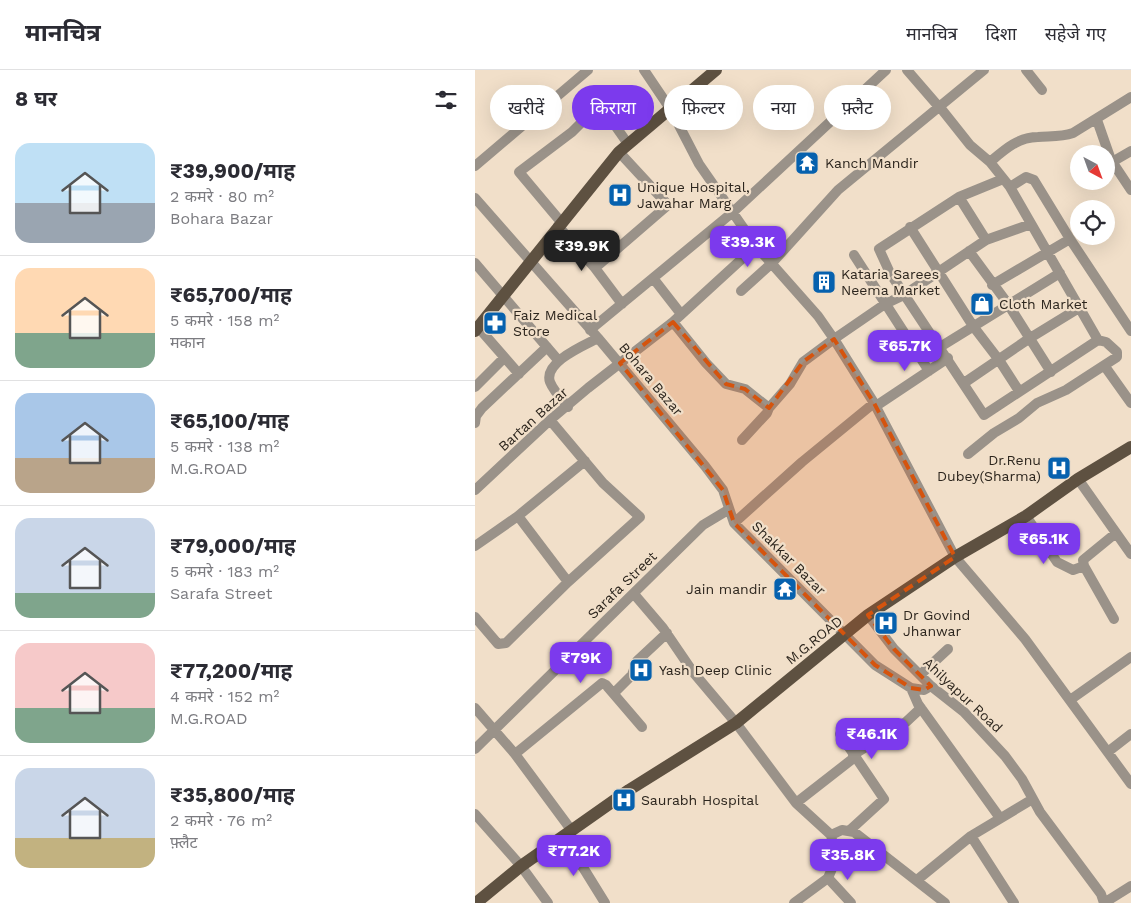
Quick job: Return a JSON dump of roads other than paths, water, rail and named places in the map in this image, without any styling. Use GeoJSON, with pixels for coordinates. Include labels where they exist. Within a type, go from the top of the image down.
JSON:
{"type":"FeatureCollection","features":[{"type":"Feature","properties":{"kind":"main road"},"geometry":{"type":"LineString","coordinates":[[699,85],[716,70]]}},
{"type":"Feature","properties":{"kind":"main road"},"geometry":{"type":"LineString","coordinates":[[476,329],[532,261],[559,224],[623,148],[664,116]]}},
{"type":"Feature","properties":{"kind":"main road","name":"M.G.ROAD"},"geometry":{"type":"LineString","coordinates":[[476,903],[521,866],[629,790],[736,723],[868,615],[955,557],[1026,516],[1078,479],[1131,447]]}},
{"type":"Feature","properties":{"kind":"street"},"geometry":{"type":"LineString","coordinates":[[475,166],[588,70]]}},
{"type":"Feature","properties":{"kind":"street"},"geometry":{"type":"LineString","coordinates":[[644,70],[664,100]]}},
{"type":"Feature","properties":{"kind":"street"},"geometry":{"type":"LineString","coordinates":[[590,330],[733,212],[886,70]]}},
{"type":"Feature","properties":{"kind":"street"},"geometry":{"type":"LineString","coordinates":[[907,70],[970,145],[990,162],[1010,187],[1098,340],[1106,342],[1117,352],[1117,357],[1106,365],[1066,390],[1037,403],[968,454]]}},
{"type":"Feature","properties":{"kind":"street"},"geometry":{"type":"LineString","coordinates":[[741,291],[772,263],[838,190],[984,70]]}},
{"type":"Feature","properties":{"kind":"street"},"geometry":{"type":"LineString","coordinates":[[1026,70],[1042,90]]}},
{"type":"Feature","properties":{"kind":"street"},"geometry":{"type":"LineString","coordinates":[[990,162],[1008,146],[1019,141],[1029,138],[1064,136],[1097,120],[1131,97]]}},
{"type":"Feature","properties":{"kind":"street"},"geometry":{"type":"LineString","coordinates":[[595,268],[669,205],[623,148],[600,104],[572,132],[519,172],[622,304]]}},
{"type":"Feature","properties":{"kind":"street"},"geometry":{"type":"LineString","coordinates":[[1097,120],[1106,145]]}},
{"type":"Feature","properties":{"kind":"street"},"geometry":{"type":"LineString","coordinates":[[681,130],[699,164],[756,246],[818,316],[834,340],[875,405],[955,557],[1025,639],[1109,751],[1131,784]]}},
{"type":"Feature","properties":{"kind":"street"},"geometry":{"type":"LineString","coordinates":[[1115,160],[1131,150]]}},
{"type":"Feature","properties":{"kind":"street"},"geometry":{"type":"LineString","coordinates":[[1115,166],[1131,190]]}},
{"type":"Feature","properties":{"kind":"street"},"geometry":{"type":"LineString","coordinates":[[992,285],[1070,239],[1034,180],[1026,177],[1010,187]]}},
{"type":"Feature","properties":{"kind":"street"},"geometry":{"type":"LineString","coordinates":[[1003,178],[959,197],[910,227],[879,249],[904,295],[948,358],[984,415],[1098,340]]}},
{"type":"Feature","properties":{"kind":"street"},"geometry":{"type":"LineString","coordinates":[[959,197],[987,240]]}},
{"type":"Feature","properties":{"kind":"street","name":"Bohara Bazar"},"geometry":{"type":"LineString","coordinates":[[475,198],[620,363],[723,490],[728,500],[728,510],[734,523]]}},
{"type":"Feature","properties":{"kind":"street"},"geometry":{"type":"LineString","coordinates":[[742,440],[790,384],[797,368],[803,362],[885,304],[904,295],[987,240],[1031,224]]}},
{"type":"Feature","properties":{"kind":"street"},"geometry":{"type":"LineString","coordinates":[[910,227],[973,326],[999,360],[1019,391]]}},
{"type":"Feature","properties":{"kind":"street"},"geometry":{"type":"LineString","coordinates":[[1074,245],[1131,331]]}},
{"type":"Feature","properties":{"kind":"street","name":"Bartan Bazar"},"geometry":{"type":"LineString","coordinates":[[475,490],[550,420],[673,322],[756,246]]}},
{"type":"Feature","properties":{"kind":"street"},"geometry":{"type":"LineString","coordinates":[[969,251],[992,285],[1008,304],[1051,372]]}},
{"type":"Feature","properties":{"kind":"street"},"geometry":{"type":"LineString","coordinates":[[854,255],[929,371]]}},
{"type":"Feature","properties":{"kind":"street"},"geometry":{"type":"LineString","coordinates":[[475,263],[558,360]]}},
{"type":"Feature","properties":{"kind":"street"},"geometry":{"type":"LineString","coordinates":[[940,347],[1061,273]]}},
{"type":"Feature","properties":{"kind":"street"},"geometry":{"type":"LineString","coordinates":[[653,278],[681,314]]}},
{"type":"Feature","properties":{"kind":"street"},"geometry":{"type":"LineString","coordinates":[[964,383],[1030,338],[1079,308]]}},
{"type":"Feature","properties":{"kind":"street"},"geometry":{"type":"LineString","coordinates":[[673,322],[726,384],[745,389],[769,408]]}},
{"type":"Feature","properties":{"kind":"street"},"geometry":{"type":"LineString","coordinates":[[476,329],[519,374]]}},
{"type":"Feature","properties":{"kind":"street"},"geometry":{"type":"LineString","coordinates":[[568,407],[550,382],[549,373],[558,360],[598,338]]}},
{"type":"Feature","properties":{"kind":"street"},"geometry":{"type":"LineString","coordinates":[[475,418],[547,347]]}},
{"type":"Feature","properties":{"kind":"street"},"geometry":{"type":"LineString","coordinates":[[475,387],[504,358]]}},
{"type":"Feature","properties":{"kind":"street"},"geometry":{"type":"LineString","coordinates":[[734,523],[802,462],[875,405],[948,358]]}},
{"type":"Feature","properties":{"kind":"street"},"geometry":{"type":"LineString","coordinates":[[1106,365],[1106,368],[1131,403]]}},
{"type":"Feature","properties":{"kind":"street"},"geometry":{"type":"LineString","coordinates":[[475,617],[493,640],[499,644],[506,643],[568,582],[640,517],[603,484],[550,420]]}},
{"type":"Feature","properties":{"kind":"street"},"geometry":{"type":"LineString","coordinates":[[475,546],[518,516],[585,461]]}},
{"type":"Feature","properties":{"kind":"street"},"geometry":{"type":"LineString","coordinates":[[1078,479],[1131,554]]}},
{"type":"Feature","properties":{"kind":"street","name":"Sarafa Street"},"geometry":{"type":"LineString","coordinates":[[475,749],[703,525],[728,510]]}},
{"type":"Feature","properties":{"kind":"street"},"geometry":{"type":"LineString","coordinates":[[518,516],[568,582]]}},
{"type":"Feature","properties":{"kind":"street"},"geometry":{"type":"LineString","coordinates":[[1026,516],[1057,562],[1073,570],[1084,566]]}},
{"type":"Feature","properties":{"kind":"street","name":"Shakkar Bazar"},"geometry":{"type":"LineString","coordinates":[[734,523],[875,665],[911,688]]}},
{"type":"Feature","properties":{"kind":"street"},"geometry":{"type":"LineString","coordinates":[[1114,619],[1084,566],[1084,557],[1116,533]]}},
{"type":"Feature","properties":{"kind":"street"},"geometry":{"type":"LineString","coordinates":[[633,594],[667,634],[693,672],[736,723],[796,803],[831,835],[835,859],[828,878],[794,903]]}},
{"type":"Feature","properties":{"kind":"street","name":"Ahilyapur Road"},"geometry":{"type":"LineString","coordinates":[[868,615],[894,649],[931,686],[964,712],[987,734],[1022,779],[1031,800],[1101,894],[1104,903]]}},
{"type":"Feature","properties":{"kind":"street"},"geometry":{"type":"LineString","coordinates":[[614,693],[633,676],[637,660],[667,634]]}},
{"type":"Feature","properties":{"kind":"street"},"geometry":{"type":"LineString","coordinates":[[920,675],[948,649]]}},
{"type":"Feature","properties":{"kind":"street"},"geometry":{"type":"LineString","coordinates":[[1070,700],[1131,657]]}},
{"type":"Feature","properties":{"kind":"street"},"geometry":{"type":"LineString","coordinates":[[515,754],[599,685],[604,684],[614,693],[642,727]]}},
{"type":"Feature","properties":{"kind":"street"},"geometry":{"type":"LineString","coordinates":[[931,686],[924,690],[911,688],[915,699],[1000,818]]}},
{"type":"Feature","properties":{"kind":"street"},"geometry":{"type":"LineString","coordinates":[[475,708],[515,754],[567,834],[605,903]]}},
{"type":"Feature","properties":{"kind":"street"},"geometry":{"type":"LineString","coordinates":[[796,803],[854,756],[906,722],[921,708]]}},
{"type":"Feature","properties":{"kind":"street"},"geometry":{"type":"LineString","coordinates":[[840,734],[884,799],[849,831]]}},
{"type":"Feature","properties":{"kind":"street"},"geometry":{"type":"LineString","coordinates":[[1109,751],[1131,734]]}},
{"type":"Feature","properties":{"kind":"street"},"geometry":{"type":"LineString","coordinates":[[917,880],[971,836],[1031,800]]}},
{"type":"Feature","properties":{"kind":"street"},"geometry":{"type":"LineString","coordinates":[[475,814],[521,866],[548,903]]}},
{"type":"Feature","properties":{"kind":"street"},"geometry":{"type":"LineString","coordinates":[[831,835],[842,830],[854,832],[945,903]]}},
{"type":"Feature","properties":{"kind":"street"},"geometry":{"type":"LineString","coordinates":[[971,836],[1014,903]]}},
{"type":"Feature","properties":{"kind":"street"},"geometry":{"type":"LineString","coordinates":[[828,878],[851,903]]}},
{"type":"Feature","properties":{"kind":"street"},"geometry":{"type":"LineString","coordinates":[[1104,903],[1131,886]]}},
{"type":"Feature","properties":{"kind":"place","name":"Kanch Mandir"},"geometry":{"type":"Point","coordinates":[807,163]}},
{"type":"Feature","properties":{"kind":"place","name":"Unique Hospital, Jawahar Marg"},"geometry":{"type":"Point","coordinates":[620,195]}},
{"type":"Feature","properties":{"kind":"place","name":"Kataria Sarees Neema Market"},"geometry":{"type":"Point","coordinates":[824,282]}},
{"type":"Feature","properties":{"kind":"place","name":"Cloth Market"},"geometry":{"type":"Point","coordinates":[982,304]}},
{"type":"Feature","properties":{"kind":"place","name":"Faiz Medical Store"},"geometry":{"type":"Point","coordinates":[495,323]}},
{"type":"Feature","properties":{"kind":"place","name":"Dr.Renu Dubey(Sharma)"},"geometry":{"type":"Point","coordinates":[1059,468]}},
{"type":"Feature","properties":{"kind":"place","name":"Jain mandir"},"geometry":{"type":"Point","coordinates":[785,589]}},
{"type":"Feature","properties":{"kind":"place","name":"Dr Govind Jhanwar"},"geometry":{"type":"Point","coordinates":[886,623]}},
{"type":"Feature","properties":{"kind":"place","name":"Yash Deep Clinic"},"geometry":{"type":"Point","coordinates":[641,670]}},
{"type":"Feature","properties":{"kind":"place","name":"Saurabh Hospital"},"geometry":{"type":"Point","coordinates":[624,800]}}]}
